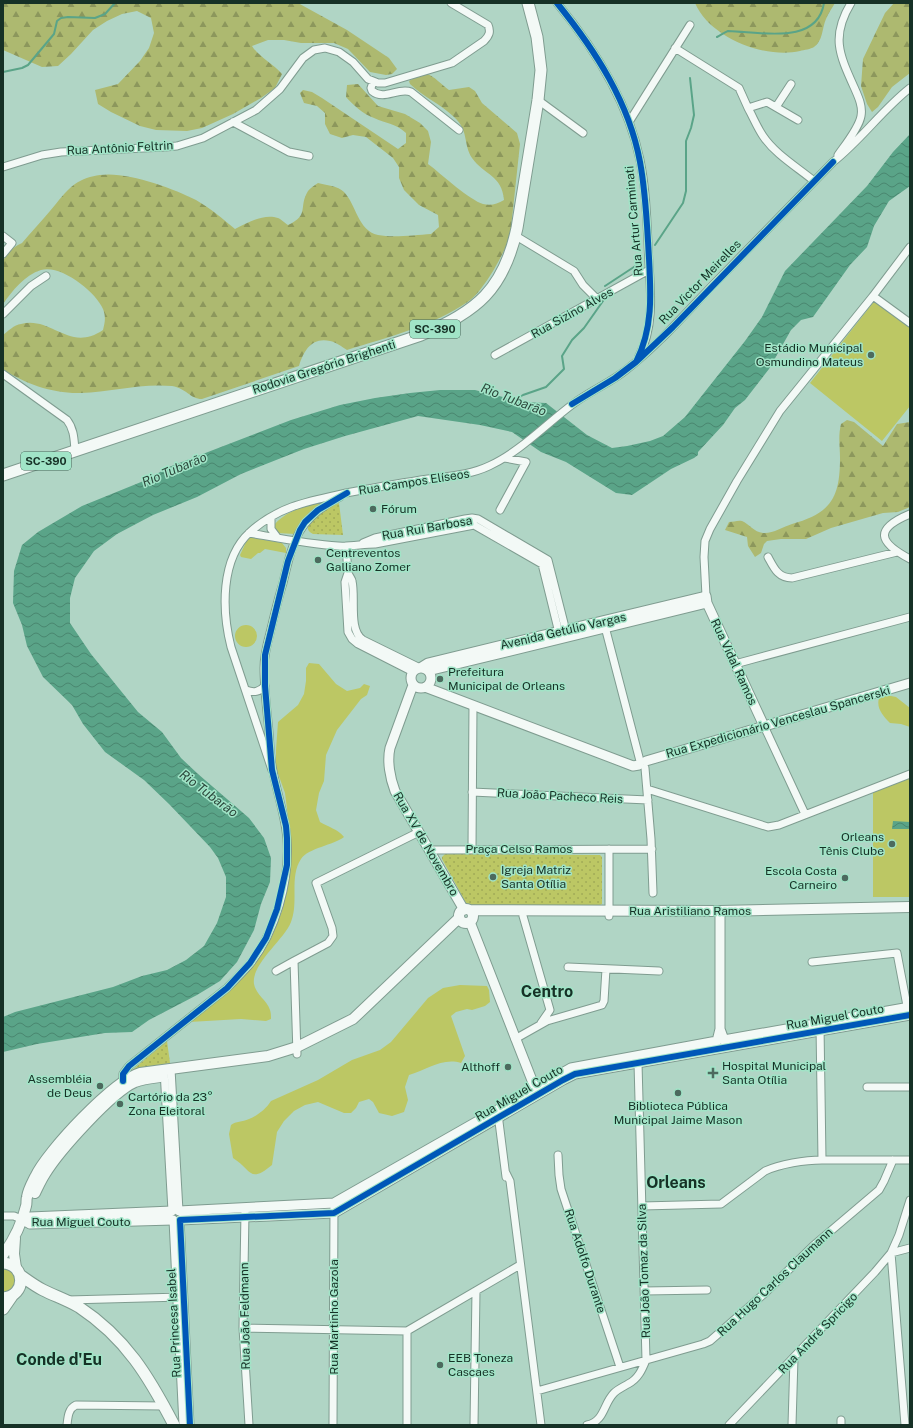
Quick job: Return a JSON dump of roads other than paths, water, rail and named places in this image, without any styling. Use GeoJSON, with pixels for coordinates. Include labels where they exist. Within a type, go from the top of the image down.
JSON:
{"type":"FeatureCollection","features":[{"type":"Feature","properties":{"kind":"main road","name":"Rodovia Gregório Brighenti"},"geometry":{"type":"LineString","coordinates":[[3,475],[402,342],[453,321],[477,304],[492,289],[505,268],[516,236],[538,100],[541,70],[537,37],[528,3]]}},
{"type":"Feature","properties":{"kind":"main road","name":"Rua Aristiliano Ramos"},"geometry":{"type":"LineString","coordinates":[[720,914],[910,907]]}},
{"type":"Feature","properties":{"kind":"main road","name":"Rua Aristiliano Ramos"},"geometry":{"type":"LineString","coordinates":[[466,916],[910,912]]}},
{"type":"Feature","properties":{"kind":"main road","name":"Rua Aristiliano Ramos"},"geometry":{"type":"LineString","coordinates":[[466,916],[609,914]]}},
{"type":"Feature","properties":{"kind":"main road"},"geometry":{"type":"LineString","coordinates":[[3,1310],[10,1296],[20,1284],[14,1254],[16,1234],[26,1206],[27,1195],[35,1176],[51,1160],[104,1097],[140,1073],[168,1073],[297,1051],[353,1019],[388,990],[466,916]]}},
{"type":"Feature","properties":{"kind":"main road"},"geometry":{"type":"LineString","coordinates":[[3,1255],[16,1234]]}},
{"type":"Feature","properties":{"kind":"main road"},"geometry":{"type":"LineString","coordinates":[[3,1263],[11,1265],[42,1290],[67,1300],[90,1315],[119,1340],[139,1365],[174,1425]]}},
{"type":"Feature","properties":{"kind":"main road"},"geometry":{"type":"LineString","coordinates":[[10,1296],[28,1289],[42,1290]]}},
{"type":"Feature","properties":{"kind":"street"},"geometry":{"type":"LineString","coordinates":[[451,3],[488,25],[490,33],[484,41],[452,63],[385,83],[372,82],[372,91],[380,95],[401,90],[411,92],[458,130]]}},
{"type":"Feature","properties":{"kind":"street","name":"Rua Artur Carminati"},"geometry":{"type":"LineString","coordinates":[[557,3],[583,35],[609,78],[635,139],[642,173],[646,206],[650,305],[648,330],[642,350],[636,362]]}},
{"type":"Feature","properties":{"kind":"street"},"geometry":{"type":"LineString","coordinates":[[833,162],[854,131],[861,117],[858,95],[845,67],[839,50],[838,40],[842,22],[851,3]]}},
{"type":"Feature","properties":{"kind":"street"},"geometry":{"type":"LineString","coordinates":[[629,122],[690,25]]}},
{"type":"Feature","properties":{"kind":"street","name":"Rua Antônio Feltrin"},"geometry":{"type":"LineString","coordinates":[[3,167],[37,156],[61,152],[177,146],[203,138],[261,106],[285,84],[303,58],[314,50],[325,48],[339,52],[347,57],[368,80],[372,82]]}},
{"type":"Feature","properties":{"kind":"street"},"geometry":{"type":"LineString","coordinates":[[675,48],[739,88],[759,130],[768,142],[778,153],[814,181]]}},
{"type":"Feature","properties":{"kind":"street"},"geometry":{"type":"LineString","coordinates":[[776,107],[791,84]]}},
{"type":"Feature","properties":{"kind":"street"},"geometry":{"type":"LineString","coordinates":[[833,162],[852,146],[892,104],[910,88]]}},
{"type":"Feature","properties":{"kind":"street"},"geometry":{"type":"LineString","coordinates":[[538,100],[583,132]]}},
{"type":"Feature","properties":{"kind":"street"},"geometry":{"type":"LineString","coordinates":[[748,108],[767,102],[798,120]]}},
{"type":"Feature","properties":{"kind":"street"},"geometry":{"type":"LineString","coordinates":[[233,122],[289,152],[309,156]]}},
{"type":"Feature","properties":{"kind":"street","name":"Rua Victor Meirelles"},"geometry":{"type":"LineString","coordinates":[[572,404],[616,378],[636,362],[673,327],[833,162]]}},
{"type":"Feature","properties":{"kind":"street"},"geometry":{"type":"LineString","coordinates":[[3,236],[12,243],[3,254]]}},
{"type":"Feature","properties":{"kind":"street"},"geometry":{"type":"LineString","coordinates":[[516,236],[574,271],[583,285],[597,299]]}},
{"type":"Feature","properties":{"kind":"street"},"geometry":{"type":"LineString","coordinates":[[707,600],[704,557],[705,541],[731,490],[780,410],[873,296],[910,247]]}},
{"type":"Feature","properties":{"kind":"street","name":"Rua Sizino Alves"},"geometry":{"type":"LineString","coordinates":[[495,355],[649,270]]}},
{"type":"Feature","properties":{"kind":"street"},"geometry":{"type":"LineString","coordinates":[[3,314],[31,286],[46,276]]}},
{"type":"Feature","properties":{"kind":"street"},"geometry":{"type":"LineString","coordinates":[[873,296],[910,323]]}},
{"type":"Feature","properties":{"kind":"street"},"geometry":{"type":"LineString","coordinates":[[3,374],[67,420],[73,431],[75,450]]}},
{"type":"Feature","properties":{"kind":"street","name":"Rua Campos Elíseos"},"geometry":{"type":"LineString","coordinates":[[246,690],[229,638],[226,612],[226,583],[228,570],[238,546],[249,533],[281,511],[303,502],[372,487],[472,473],[490,466],[508,455],[572,404]]}},
{"type":"Feature","properties":{"kind":"street"},"geometry":{"type":"LineString","coordinates":[[500,510],[526,462],[508,455]]}},
{"type":"Feature","properties":{"kind":"street"},"geometry":{"type":"LineString","coordinates":[[272,770],[265,686],[265,655],[288,561],[295,540],[310,516],[326,504],[347,493]]}},
{"type":"Feature","properties":{"kind":"street"},"geometry":{"type":"LineString","coordinates":[[910,514],[894,521],[885,529],[884,533],[886,542],[897,552],[910,559]]}},
{"type":"Feature","properties":{"kind":"street"},"geometry":{"type":"LineString","coordinates":[[271,517],[271,528],[277,537]]}},
{"type":"Feature","properties":{"kind":"street","name":"Rua Rui Barbosa"},"geometry":{"type":"LineString","coordinates":[[249,533],[332,546],[346,546],[360,544],[375,538],[393,537],[435,529],[465,522],[475,518],[489,529],[528,552],[548,560],[550,582],[563,634]]}},
{"type":"Feature","properties":{"kind":"street"},"geometry":{"type":"LineString","coordinates":[[346,546],[348,573],[345,582],[348,629],[358,644],[420,670],[431,677],[425,687],[419,688],[413,685],[411,680],[420,670]]}},
{"type":"Feature","properties":{"kind":"street"},"geometry":{"type":"LineString","coordinates":[[768,557],[776,570],[782,576],[792,578],[897,552]]}},
{"type":"Feature","properties":{"kind":"street","name":"Avenida Getúlio Vargas"},"geometry":{"type":"LineString","coordinates":[[420,670],[707,600]]}},
{"type":"Feature","properties":{"kind":"street","name":"Rua Vidal Ramos"},"geometry":{"type":"LineString","coordinates":[[707,600],[805,814]]}},
{"type":"Feature","properties":{"kind":"street"},"geometry":{"type":"LineString","coordinates":[[735,664],[910,617]]}},
{"type":"Feature","properties":{"kind":"street"},"geometry":{"type":"LineString","coordinates":[[605,624],[642,764],[647,789],[652,848],[653,893]]}},
{"type":"Feature","properties":{"kind":"street","name":"Rua Expedicionário Venceslau Spancerski"},"geometry":{"type":"LineString","coordinates":[[425,687],[633,766],[910,683]]}},
{"type":"Feature","properties":{"kind":"street","name":"Rua XV de Novembro"},"geometry":{"type":"LineString","coordinates":[[413,685],[390,748],[388,758],[395,791],[466,916],[536,1091]]}},
{"type":"Feature","properties":{"kind":"street"},"geometry":{"type":"LineString","coordinates":[[125,1084],[123,1074],[129,1066],[238,977],[250,963],[266,938],[277,909],[287,865],[286,826],[272,770],[246,690],[256,692],[265,686]]}},
{"type":"Feature","properties":{"kind":"street"},"geometry":{"type":"LineString","coordinates":[[472,849],[473,705]]}},
{"type":"Feature","properties":{"kind":"street"},"geometry":{"type":"LineString","coordinates":[[647,789],[764,827],[774,827],[910,774]]}},
{"type":"Feature","properties":{"kind":"street","name":"Rua João Pacheco Reis"},"geometry":{"type":"LineString","coordinates":[[472,792],[648,800]]}},
{"type":"Feature","properties":{"kind":"street"},"geometry":{"type":"LineString","coordinates":[[276,971],[328,942],[333,936],[332,928],[316,882],[419,832]]}},
{"type":"Feature","properties":{"kind":"street","name":"Praça Celso Ramos"},"geometry":{"type":"LineString","coordinates":[[429,850],[652,848]]}},
{"type":"Feature","properties":{"kind":"street"},"geometry":{"type":"LineString","coordinates":[[609,849],[609,914]]}},
{"type":"Feature","properties":{"kind":"street"},"geometry":{"type":"LineString","coordinates":[[720,914],[721,1043]]}},
{"type":"Feature","properties":{"kind":"street"},"geometry":{"type":"LineString","coordinates":[[523,916],[550,1010],[539,1025]]}},
{"type":"Feature","properties":{"kind":"street"},"geometry":{"type":"LineString","coordinates":[[812,962],[897,953],[909,1011]]}},
{"type":"Feature","properties":{"kind":"street"},"geometry":{"type":"LineString","coordinates":[[294,961],[297,1051]]}},
{"type":"Feature","properties":{"kind":"street"},"geometry":{"type":"LineString","coordinates":[[568,967],[659,971]]}},
{"type":"Feature","properties":{"kind":"street"},"geometry":{"type":"LineString","coordinates":[[515,1039],[550,1020],[603,1004],[606,969]]}},
{"type":"Feature","properties":{"kind":"street","name":"Rua Miguel Couto"},"geometry":{"type":"LineString","coordinates":[[21,1219],[30,1224],[110,1218],[334,1208],[536,1091],[570,1076],[581,1069],[721,1043],[909,1011]]}},
{"type":"Feature","properties":{"kind":"street"},"geometry":{"type":"LineString","coordinates":[[820,1027],[822,1160]]}},
{"type":"Feature","properties":{"kind":"street","name":"Rua Miguel Couto"},"geometry":{"type":"LineString","coordinates":[[581,1069],[638,1063],[721,1043]]}},
{"type":"Feature","properties":{"kind":"street","name":"Rua João Tomaz da Silva"},"geometry":{"type":"LineString","coordinates":[[638,1063],[646,1360]]}},
{"type":"Feature","properties":{"kind":"street","name":"Rua Princesa Isabel"},"geometry":{"type":"LineString","coordinates":[[168,1073],[180,1297],[183,1425]]}},
{"type":"Feature","properties":{"kind":"street"},"geometry":{"type":"LineString","coordinates":[[867,1087],[910,1087]]}},
{"type":"Feature","properties":{"kind":"street"},"geometry":{"type":"LineString","coordinates":[[498,1114],[506,1174],[510,1181],[541,1425]]}},
{"type":"Feature","properties":{"kind":"street","name":"Rua Adolfo Durante"},"geometry":{"type":"LineString","coordinates":[[558,1155],[561,1189],[620,1367]]}},
{"type":"Feature","properties":{"kind":"street","name":"Rua Hugo Carlos Claumann"},"geometry":{"type":"LineString","coordinates":[[537,1391],[703,1344],[716,1337],[766,1293],[818,1241],[878,1190],[884,1181],[893,1160]]}},
{"type":"Feature","properties":{"kind":"street"},"geometry":{"type":"LineString","coordinates":[[642,1206],[721,1204],[760,1174],[769,1170],[809,1161],[910,1160]]}},
{"type":"Feature","properties":{"kind":"street"},"geometry":{"type":"LineString","coordinates":[[905,1425],[891,1253],[899,1235],[910,1200]]}},
{"type":"Feature","properties":{"kind":"street","name":"Rua Martinho Gazola"},"geometry":{"type":"LineString","coordinates":[[334,1208],[334,1425]]}},
{"type":"Feature","properties":{"kind":"street","name":"Rua João Feldmann"},"geometry":{"type":"LineString","coordinates":[[245,1212],[243,1328],[249,1425]]}},
{"type":"Feature","properties":{"kind":"street"},"geometry":{"type":"LineString","coordinates":[[3,1216],[14,1216],[21,1219]]}},
{"type":"Feature","properties":{"kind":"street"},"geometry":{"type":"LineString","coordinates":[[891,1253],[910,1248]]}},
{"type":"Feature","properties":{"kind":"street","name":"Rua André Spricigo"},"geometry":{"type":"LineString","coordinates":[[729,1425],[875,1272],[891,1253]]}},
{"type":"Feature","properties":{"kind":"street"},"geometry":{"type":"LineString","coordinates":[[243,1328],[407,1331],[520,1265]]}},
{"type":"Feature","properties":{"kind":"street"},"geometry":{"type":"LineString","coordinates":[[644,1291],[706,1290]]}},
{"type":"Feature","properties":{"kind":"street"},"geometry":{"type":"LineString","coordinates":[[474,1425],[476,1291]]}},
{"type":"Feature","properties":{"kind":"street"},"geometry":{"type":"LineString","coordinates":[[67,1300],[180,1297]]}},
{"type":"Feature","properties":{"kind":"street","name":"Rua Princesa Isabel"},"geometry":{"type":"LineString","coordinates":[[180,1297],[190,1425]]}},
{"type":"Feature","properties":{"kind":"street"},"geometry":{"type":"LineString","coordinates":[[407,1331],[407,1425]]}},
{"type":"Feature","properties":{"kind":"street"},"geometry":{"type":"LineString","coordinates":[[792,1425],[794,1358]]}},
{"type":"Feature","properties":{"kind":"street"},"geometry":{"type":"LineString","coordinates":[[587,1425],[595,1423],[601,1417],[608,1401],[614,1393],[637,1378],[643,1369],[646,1360]]}},
{"type":"Feature","properties":{"kind":"street"},"geometry":{"type":"LineString","coordinates":[[67,1425],[69,1412],[72,1407],[76,1405],[164,1406]]}},
{"type":"Feature","properties":{"kind":"water","name":"Rio Tubarão"},"geometry":{"type":"Polygon","coordinates":[[[910,134],[910,186],[889,201],[874,226],[867,247],[850,265],[813,317],[801,320],[791,330],[769,369],[745,400],[735,408],[723,425],[698,452],[698,455],[671,469],[632,495],[616,493],[566,462],[541,452],[512,432],[480,425],[418,416],[304,449],[241,474],[197,497],[153,515],[117,534],[94,551],[75,578],[70,598],[70,623],[91,654],[138,712],[162,732],[181,758],[249,818],[264,838],[271,858],[270,882],[261,904],[254,930],[237,962],[220,981],[149,1020],[132,1032],[105,1033],[37,1044],[3,1052],[3,1017],[15,1012],[113,987],[142,976],[167,970],[186,960],[204,946],[217,923],[226,897],[226,877],[218,858],[210,847],[144,780],[105,752],[83,724],[72,705],[43,677],[27,646],[22,625],[13,603],[14,571],[22,545],[38,532],[82,506],[146,480],[169,467],[291,420],[340,405],[375,398],[440,390],[475,390],[523,402],[546,403],[587,435],[612,448],[650,441],[663,436],[685,417],[745,341],[762,317],[785,271],[867,186],[893,152],[910,134]]]}},
{"type":"Feature","properties":{"kind":"water"},"geometry":{"type":"Polygon","coordinates":[[[893,821],[910,822],[910,829],[892,829],[893,821]]]}},
{"type":"Feature","properties":{"kind":"waterway"},"geometry":{"type":"LineString","coordinates":[[3,72],[22,68],[28,65],[54,34],[57,21],[61,18],[95,18],[105,14],[115,3]]}},
{"type":"Feature","properties":{"kind":"waterway"},"geometry":{"type":"LineString","coordinates":[[717,37],[728,31],[780,34],[803,29],[813,24],[820,15],[824,3]]}},
{"type":"Feature","properties":{"kind":"waterway"},"geometry":{"type":"LineString","coordinates":[[655,245],[683,203],[686,191],[686,141],[694,115],[690,78]]}},
{"type":"Feature","properties":{"kind":"waterway"},"geometry":{"type":"LineString","coordinates":[[605,286],[640,263]]}},
{"type":"Feature","properties":{"kind":"waterway","name":"Rio Tubarão"},"geometry":{"type":"LineString","coordinates":[[513,401],[523,395],[546,387],[564,369],[562,356],[572,340],[584,328],[603,301]]}},
{"type":"Feature","properties":{"kind":"place","name":"Estádio Municipal Osmundino Mateus"},"geometry":{"type":"Point","coordinates":[871,355]}},
{"type":"Feature","properties":{"kind":"place","name":"Fórum"},"geometry":{"type":"Point","coordinates":[373,509]}},
{"type":"Feature","properties":{"kind":"place","name":"Centreventos Galliano Zomer"},"geometry":{"type":"Point","coordinates":[318,560]}},
{"type":"Feature","properties":{"kind":"place","name":"Prefeitura Municipal de Orleans"},"geometry":{"type":"Point","coordinates":[440,679]}},
{"type":"Feature","properties":{"kind":"place","name":"Orleans Tênis Clube"},"geometry":{"type":"Point","coordinates":[892,844]}},
{"type":"Feature","properties":{"kind":"place","name":"Igreja Matriz Santa Otília"},"geometry":{"type":"Point","coordinates":[493,877]}},
{"type":"Feature","properties":{"kind":"place","name":"Escola Costa Carneiro"},"geometry":{"type":"Point","coordinates":[845,878]}},
{"type":"Feature","properties":{"kind":"place","name":"Althoff"},"geometry":{"type":"Point","coordinates":[508,1067]}},
{"type":"Feature","properties":{"kind":"place","name":"Hospital Municipal Santa Otília"},"geometry":{"type":"Point","coordinates":[713,1073]}},
{"type":"Feature","properties":{"kind":"place","name":"Assembléia de Deus"},"geometry":{"type":"Point","coordinates":[100,1086]}},
{"type":"Feature","properties":{"kind":"place","name":"Biblioteca Pública Municipal Jaime Mason"},"geometry":{"type":"Point","coordinates":[678,1093]}},
{"type":"Feature","properties":{"kind":"place","name":"Cartório da 23° Zona Eleitoral"},"geometry":{"type":"Point","coordinates":[120,1104]}},
{"type":"Feature","properties":{"kind":"place","name":"EEB Toneza Cascaes"},"geometry":{"type":"Point","coordinates":[440,1365]}},
{"type":"Feature","properties":{"kind":"district","name":"Centro"},"geometry":{"type":"Point","coordinates":[547,991]}},
{"type":"Feature","properties":{"kind":"district","name":"Orleans"},"geometry":{"type":"Point","coordinates":[676,1182]}},
{"type":"Feature","properties":{"kind":"district","name":"Conde d'Eu"},"geometry":{"type":"Point","coordinates":[59,1359]}}]}
